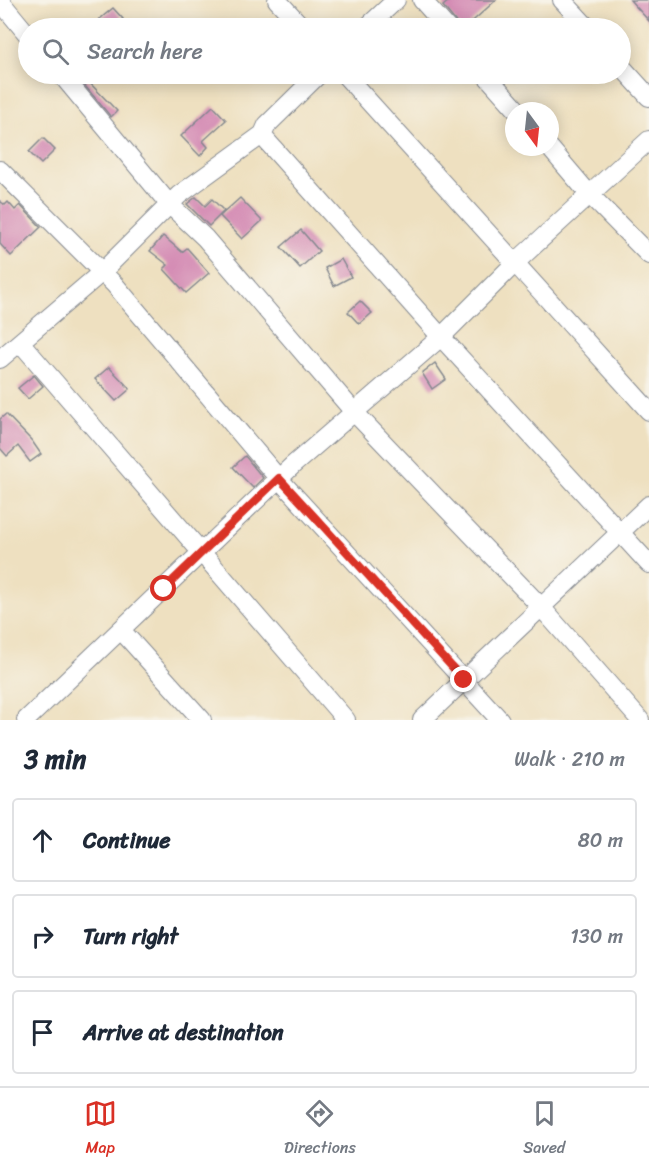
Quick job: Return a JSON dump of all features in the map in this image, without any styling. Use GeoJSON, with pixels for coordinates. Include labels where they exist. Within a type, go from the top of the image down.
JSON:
{"type":"FeatureCollection","features":[{"type":"Feature","properties":{"kind":"street"},"geometry":{"type":"LineString","coordinates":[[277,0],[294,18]]}},
{"type":"Feature","properties":{"kind":"street"},"geometry":{"type":"LineString","coordinates":[[377,18],[396,0]]}},
{"type":"Feature","properties":{"kind":"street"},"geometry":{"type":"LineString","coordinates":[[422,0],[438,18]]}},
{"type":"Feature","properties":{"kind":"street"},"geometry":{"type":"LineString","coordinates":[[562,0],[579,18]]}},
{"type":"Feature","properties":{"kind":"street"},"geometry":{"type":"LineString","coordinates":[[0,1],[18,23]]}},
{"type":"Feature","properties":{"kind":"street"},"geometry":{"type":"LineString","coordinates":[[631,76],[649,97]]}},
{"type":"Feature","properties":{"kind":"street"},"geometry":{"type":"LineString","coordinates":[[69,84],[169,204],[205,238],[354,412],[541,607],[640,720]]}},
{"type":"Feature","properties":{"kind":"street"},"geometry":{"type":"LineString","coordinates":[[0,359],[102,272],[178,195],[263,134],[267,125],[309,84]]}},
{"type":"Feature","properties":{"kind":"street"},"geometry":{"type":"LineString","coordinates":[[353,84],[649,411]]}},
{"type":"Feature","properties":{"kind":"street"},"geometry":{"type":"LineString","coordinates":[[495,84],[510,102]]}},
{"type":"Feature","properties":{"kind":"street"},"geometry":{"type":"LineString","coordinates":[[263,134],[271,147],[441,337],[649,564]]}},
{"type":"Feature","properties":{"kind":"street"},"geometry":{"type":"LineString","coordinates":[[26,720],[279,478],[441,337],[516,262],[649,140]]}},
{"type":"Feature","properties":{"kind":"street"},"geometry":{"type":"LineString","coordinates":[[557,156],[589,194],[649,255]]}},
{"type":"Feature","properties":{"kind":"street"},"geometry":{"type":"LineString","coordinates":[[0,170],[102,272],[279,478],[500,720]]}},
{"type":"Feature","properties":{"kind":"street"},"geometry":{"type":"LineString","coordinates":[[20,342],[346,720]]}},
{"type":"Feature","properties":{"kind":"street"},"geometry":{"type":"LineString","coordinates":[[422,720],[649,505]]}},
{"type":"Feature","properties":{"kind":"street"},"geometry":{"type":"LineString","coordinates":[[121,630],[202,720]]}},
{"type":"Feature","properties":{"kind":"building"},"geometry":{"type":"Polygon","coordinates":[[[450,0],[496,0],[476,18],[452,18],[443,6],[450,0]]]}},
{"type":"Feature","properties":{"kind":"building"},"geometry":{"type":"Polygon","coordinates":[[[630,0],[649,0],[649,21],[630,0]]]}},
{"type":"Feature","properties":{"kind":"building"},"geometry":{"type":"Polygon","coordinates":[[[113,8],[122,18],[101,18],[113,8]]]}},
{"type":"Feature","properties":{"kind":"building"},"geometry":{"type":"Polygon","coordinates":[[[83,84],[91,84],[117,111],[111,117],[83,84]]]}},
{"type":"Feature","properties":{"kind":"building"},"geometry":{"type":"Polygon","coordinates":[[[213,106],[226,120],[203,141],[208,147],[200,156],[181,136],[213,106]]]}},
{"type":"Feature","properties":{"kind":"building"},"geometry":{"type":"Polygon","coordinates":[[[43,138],[55,150],[41,164],[29,152],[43,138]]]}},
{"type":"Feature","properties":{"kind":"building"},"geometry":{"type":"Polygon","coordinates":[[[196,197],[205,206],[212,199],[224,211],[209,226],[187,204],[196,197]]]}},
{"type":"Feature","properties":{"kind":"building"},"geometry":{"type":"Polygon","coordinates":[[[240,198],[262,221],[242,239],[220,216],[240,198]]]}},
{"type":"Feature","properties":{"kind":"building"},"geometry":{"type":"Polygon","coordinates":[[[0,201],[5,205],[8,202],[15,210],[20,205],[41,227],[11,256],[0,244],[0,201]]]}},
{"type":"Feature","properties":{"kind":"building"},"geometry":{"type":"Polygon","coordinates":[[[301,230],[319,251],[300,268],[281,247],[301,230]]]}},
{"type":"Feature","properties":{"kind":"building"},"geometry":{"type":"Polygon","coordinates":[[[163,236],[182,252],[187,248],[209,273],[186,293],[164,269],[168,265],[150,251],[163,236]]]}},
{"type":"Feature","properties":{"kind":"building"},"geometry":{"type":"Polygon","coordinates":[[[341,259],[351,277],[334,286],[325,268],[341,259]]]}},
{"type":"Feature","properties":{"kind":"building"},"geometry":{"type":"Polygon","coordinates":[[[360,301],[372,313],[359,324],[348,312],[360,301]]]}},
{"type":"Feature","properties":{"kind":"building"},"geometry":{"type":"Polygon","coordinates":[[[435,363],[446,379],[432,389],[422,373],[435,363]]]}},
{"type":"Feature","properties":{"kind":"building"},"geometry":{"type":"Polygon","coordinates":[[[109,367],[130,389],[116,401],[95,379],[109,367]]]}},
{"type":"Feature","properties":{"kind":"building"},"geometry":{"type":"Polygon","coordinates":[[[34,375],[43,386],[28,399],[18,388],[34,375]]]}},
{"type":"Feature","properties":{"kind":"building"},"geometry":{"type":"Polygon","coordinates":[[[6,414],[41,454],[30,462],[18,446],[7,456],[0,448],[0,419],[6,414]]]}},
{"type":"Feature","properties":{"kind":"building"},"geometry":{"type":"Polygon","coordinates":[[[245,456],[263,478],[253,488],[233,467],[245,456]]]}},
{"type":"Feature","properties":{"kind":"route"},"geometry":{"type":"LineString","coordinates":[[164,589],[279,478],[464,680]]}}]}
